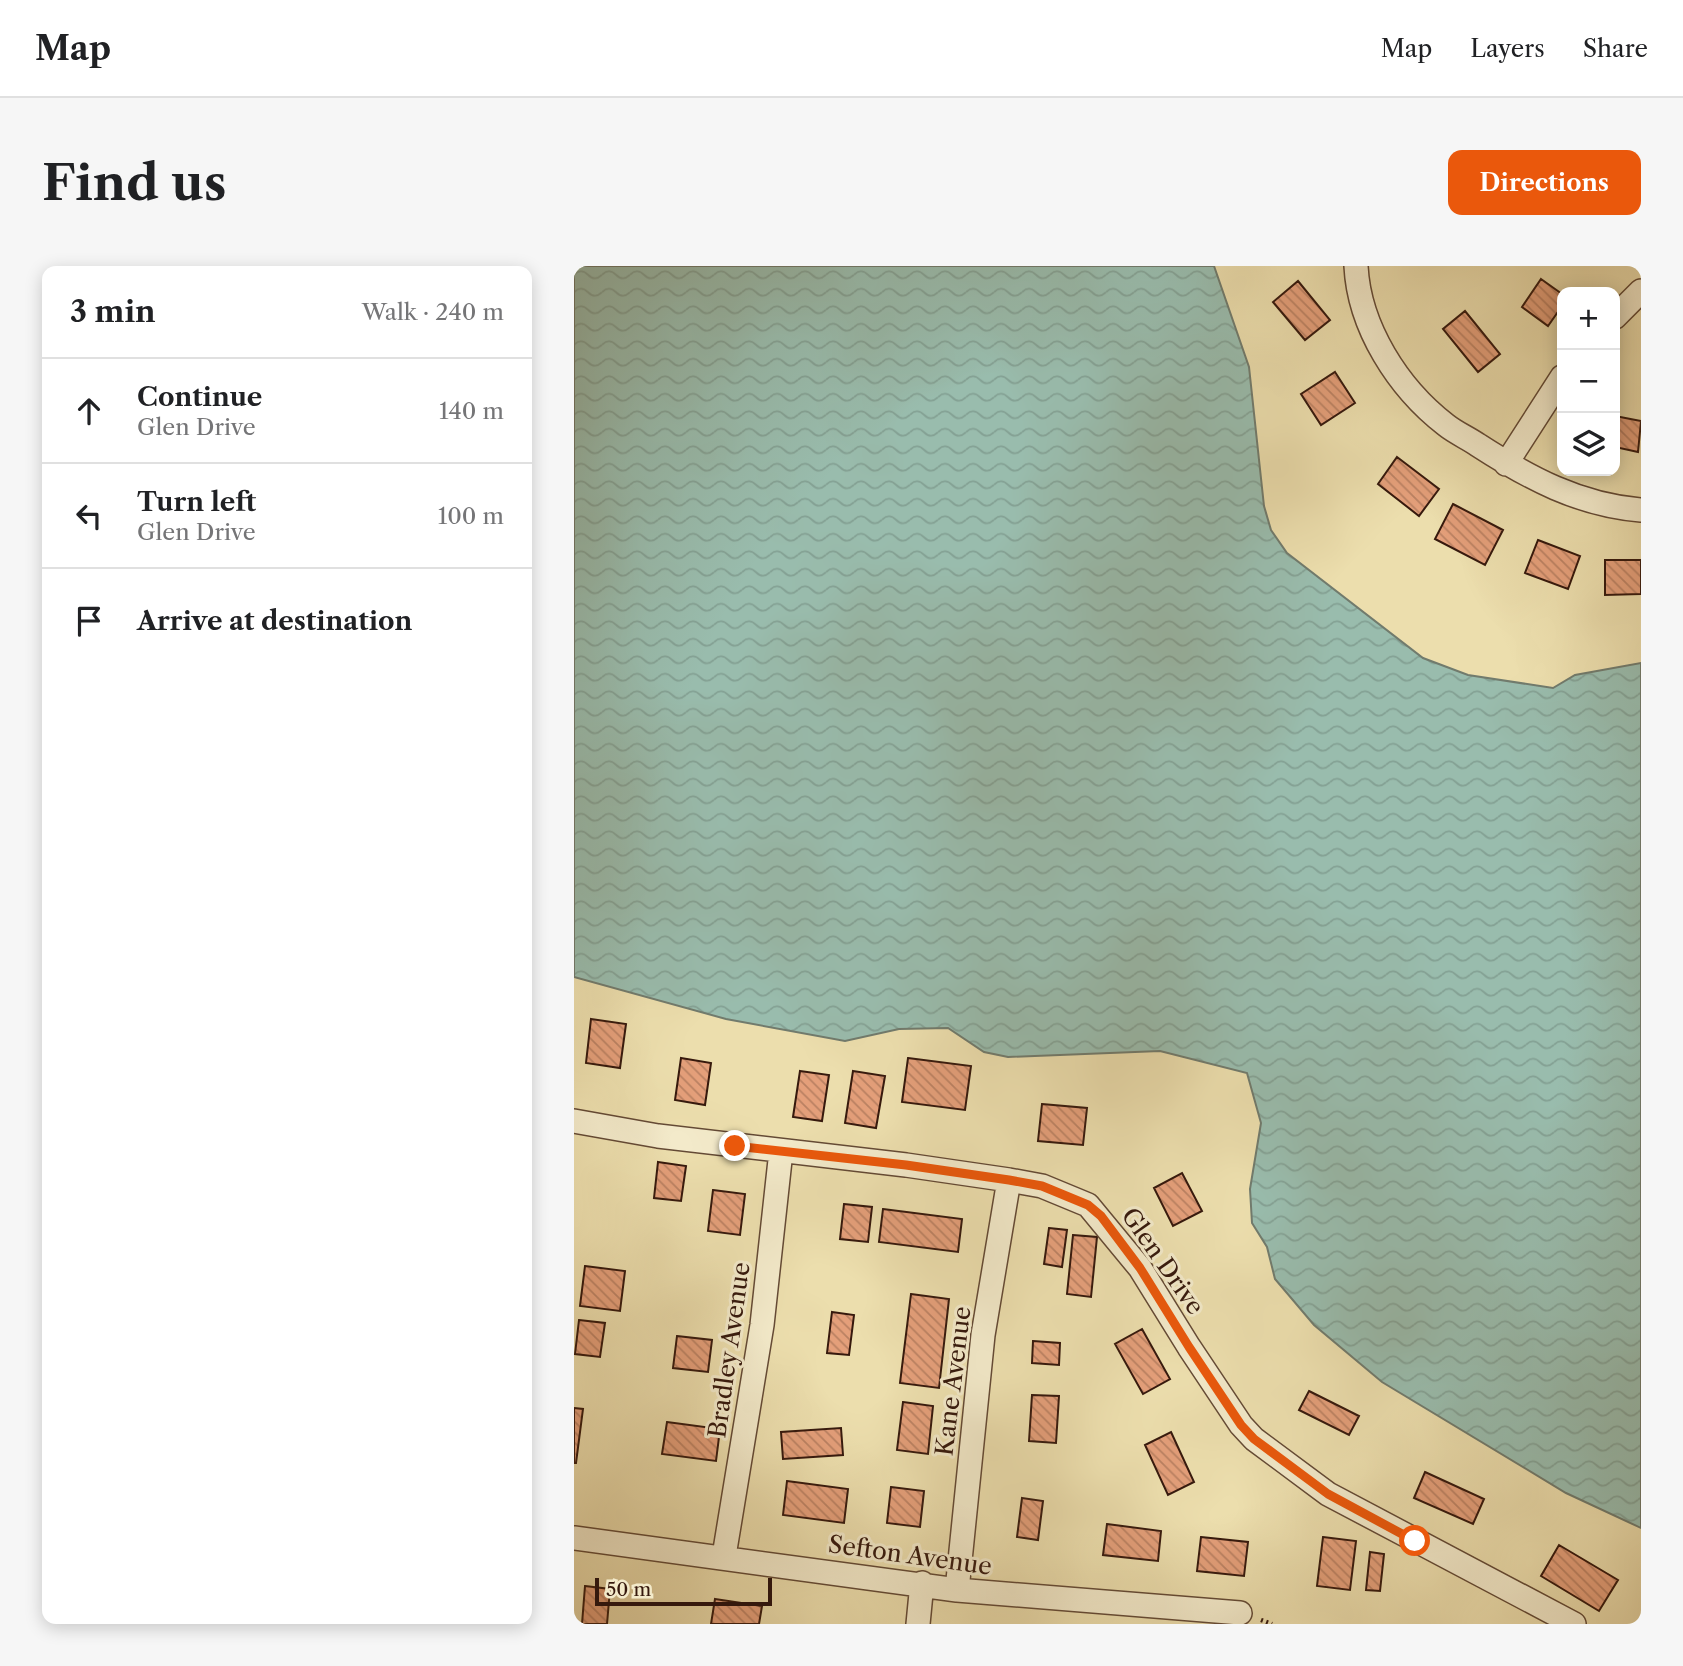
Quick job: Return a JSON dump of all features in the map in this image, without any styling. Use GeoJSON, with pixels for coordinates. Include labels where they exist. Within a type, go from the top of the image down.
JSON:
{"type":"FeatureCollection","features":[{"type":"Feature","properties":{"kind":"street"},"geometry":{"type":"LineString","coordinates":[[1356,266],[1364,314],[1396,373],[1446,425],[1506,464],[1574,497],[1641,510]]}},
{"type":"Feature","properties":{"kind":"street"},"geometry":{"type":"LineString","coordinates":[[1620,312],[1641,291]]}},
{"type":"Feature","properties":{"kind":"street"},"geometry":{"type":"LineString","coordinates":[[1506,464],[1557,385]]}},
{"type":"Feature","properties":{"kind":"street","name":"Glen Drive"},"geometry":{"type":"LineString","coordinates":[[574,1121],[658,1136],[1009,1180],[1057,1191],[1088,1205],[1101,1216],[1140,1268],[1241,1425],[1288,1466],[1328,1494],[1574,1624]]}},
{"type":"Feature","properties":{"kind":"street","name":"Bradley Avenue"},"geometry":{"type":"LineString","coordinates":[[724,1556],[762,1325],[781,1151]]}},
{"type":"Feature","properties":{"kind":"street","name":"Kane Avenue"},"geometry":{"type":"LineString","coordinates":[[957,1590],[983,1335],[1009,1180]]}},
{"type":"Feature","properties":{"kind":"street","name":"Sefton Avenue"},"geometry":{"type":"LineString","coordinates":[[574,1538],[724,1556],[957,1590],[1240,1612]]}},
{"type":"Feature","properties":{"kind":"street"},"geometry":{"type":"LineString","coordinates":[[918,1624],[922,1583]]}},
{"type":"Feature","properties":{"kind":"water"},"geometry":{"type":"Polygon","coordinates":[[[574,266],[1214,266],[1249,367],[1264,506],[1271,530],[1287,553],[1423,658],[1468,675],[1553,688],[1575,675],[1641,663],[1641,1528],[1566,1493],[1382,1382],[1314,1325],[1275,1279],[1267,1247],[1252,1223],[1250,1189],[1261,1123],[1247,1073],[1160,1051],[1008,1057],[984,1052],[948,1028],[899,1029],[845,1041],[726,1019],[574,977],[574,266]]]}},
{"type":"Feature","properties":{"kind":"building"},"geometry":{"type":"Polygon","coordinates":[[[1541,279],[1557,290],[1557,313],[1548,326],[1522,307],[1541,279]]]}},
{"type":"Feature","properties":{"kind":"building"},"geometry":{"type":"Polygon","coordinates":[[[1298,281],[1330,320],[1305,340],[1273,302],[1298,281]]]}},
{"type":"Feature","properties":{"kind":"building"},"geometry":{"type":"Polygon","coordinates":[[[1465,311],[1500,354],[1478,372],[1443,329],[1465,311]]]}},
{"type":"Feature","properties":{"kind":"building"},"geometry":{"type":"Polygon","coordinates":[[[1335,372],[1355,403],[1321,425],[1301,394],[1335,372]]]}},
{"type":"Feature","properties":{"kind":"building"},"geometry":{"type":"Polygon","coordinates":[[[1620,417],[1641,421],[1638,452],[1620,448],[1620,417]]]}},
{"type":"Feature","properties":{"kind":"building"},"geometry":{"type":"Polygon","coordinates":[[[1397,457],[1439,489],[1419,516],[1378,484],[1397,457]]]}},
{"type":"Feature","properties":{"kind":"building"},"geometry":{"type":"Polygon","coordinates":[[[1453,504],[1503,530],[1485,565],[1435,539],[1453,504]]]}},
{"type":"Feature","properties":{"kind":"building"},"geometry":{"type":"Polygon","coordinates":[[[1538,540],[1580,556],[1568,589],[1525,573],[1538,540]]]}},
{"type":"Feature","properties":{"kind":"building"},"geometry":{"type":"Polygon","coordinates":[[[1605,560],[1641,560],[1641,594],[1605,595],[1605,560]]]}},
{"type":"Feature","properties":{"kind":"building"},"geometry":{"type":"Polygon","coordinates":[[[591,1019],[626,1024],[620,1068],[586,1063],[591,1019]]]}},
{"type":"Feature","properties":{"kind":"building"},"geometry":{"type":"Polygon","coordinates":[[[681,1058],[711,1063],[705,1105],[675,1100],[681,1058]]]}},
{"type":"Feature","properties":{"kind":"building"},"geometry":{"type":"Polygon","coordinates":[[[908,1058],[971,1066],[965,1110],[902,1102],[908,1058]]]}},
{"type":"Feature","properties":{"kind":"building"},"geometry":{"type":"Polygon","coordinates":[[[800,1071],[829,1075],[822,1121],[793,1117],[800,1071]]]}},
{"type":"Feature","properties":{"kind":"building"},"geometry":{"type":"Polygon","coordinates":[[[853,1071],[885,1076],[876,1128],[845,1123],[853,1071]]]}},
{"type":"Feature","properties":{"kind":"building"},"geometry":{"type":"Polygon","coordinates":[[[1042,1104],[1087,1108],[1083,1145],[1038,1141],[1042,1104]]]}},
{"type":"Feature","properties":{"kind":"building"},"geometry":{"type":"Polygon","coordinates":[[[658,1162],[686,1166],[681,1201],[654,1198],[658,1162]]]}},
{"type":"Feature","properties":{"kind":"building"},"geometry":{"type":"Polygon","coordinates":[[[1182,1173],[1202,1211],[1173,1226],[1154,1188],[1182,1173]]]}},
{"type":"Feature","properties":{"kind":"building"},"geometry":{"type":"Polygon","coordinates":[[[713,1190],[745,1194],[740,1235],[708,1231],[713,1190]]]}},
{"type":"Feature","properties":{"kind":"building"},"geometry":{"type":"Polygon","coordinates":[[[844,1204],[872,1207],[868,1242],[840,1239],[844,1204]]]}},
{"type":"Feature","properties":{"kind":"building"},"geometry":{"type":"Polygon","coordinates":[[[883,1209],[962,1219],[958,1252],[879,1242],[883,1209]]]}},
{"type":"Feature","properties":{"kind":"building"},"geometry":{"type":"Polygon","coordinates":[[[1049,1228],[1067,1230],[1062,1267],[1044,1264],[1049,1228]]]}},
{"type":"Feature","properties":{"kind":"building"},"geometry":{"type":"Polygon","coordinates":[[[1073,1235],[1097,1237],[1091,1297],[1067,1294],[1073,1235]]]}},
{"type":"Feature","properties":{"kind":"building"},"geometry":{"type":"Polygon","coordinates":[[[585,1266],[625,1271],[620,1311],[580,1306],[585,1266]]]}},
{"type":"Feature","properties":{"kind":"building"},"geometry":{"type":"Polygon","coordinates":[[[911,1294],[949,1299],[939,1388],[900,1383],[911,1294]]]}},
{"type":"Feature","properties":{"kind":"building"},"geometry":{"type":"Polygon","coordinates":[[[832,1312],[854,1315],[849,1355],[827,1353],[832,1312]]]}},
{"type":"Feature","properties":{"kind":"building"},"geometry":{"type":"Polygon","coordinates":[[[579,1320],[605,1323],[600,1357],[575,1354],[579,1320]]]}},
{"type":"Feature","properties":{"kind":"building"},"geometry":{"type":"Polygon","coordinates":[[[1142,1329],[1170,1379],[1143,1394],[1115,1344],[1142,1329]]]}},
{"type":"Feature","properties":{"kind":"building"},"geometry":{"type":"Polygon","coordinates":[[[677,1336],[712,1340],[708,1372],[673,1368],[677,1336]]]}},
{"type":"Feature","properties":{"kind":"building"},"geometry":{"type":"Polygon","coordinates":[[[1033,1341],[1060,1343],[1059,1365],[1032,1363],[1033,1341]]]}},
{"type":"Feature","properties":{"kind":"building"},"geometry":{"type":"Polygon","coordinates":[[[1309,1391],[1359,1416],[1349,1435],[1299,1410],[1309,1391]]]}},
{"type":"Feature","properties":{"kind":"building"},"geometry":{"type":"Polygon","coordinates":[[[1032,1395],[1059,1396],[1056,1443],[1029,1441],[1032,1395]]]}},
{"type":"Feature","properties":{"kind":"building"},"geometry":{"type":"Polygon","coordinates":[[[903,1402],[933,1406],[928,1454],[897,1450],[903,1402]]]}},
{"type":"Feature","properties":{"kind":"building"},"geometry":{"type":"Polygon","coordinates":[[[574,1408],[583,1409],[576,1463],[574,1463],[574,1408]]]}},
{"type":"Feature","properties":{"kind":"building"},"geometry":{"type":"Polygon","coordinates":[[[667,1422],[720,1429],[716,1461],[662,1454],[667,1422]]]}},
{"type":"Feature","properties":{"kind":"building"},"geometry":{"type":"Polygon","coordinates":[[[841,1428],[843,1455],[783,1459],[781,1432],[841,1428]]]}},
{"type":"Feature","properties":{"kind":"building"},"geometry":{"type":"Polygon","coordinates":[[[1171,1432],[1194,1482],[1168,1495],[1145,1445],[1171,1432]]]}},
{"type":"Feature","properties":{"kind":"building"},"geometry":{"type":"Polygon","coordinates":[[[1425,1472],[1484,1499],[1473,1524],[1414,1498],[1425,1472]]]}},
{"type":"Feature","properties":{"kind":"building"},"geometry":{"type":"Polygon","coordinates":[[[787,1481],[848,1489],[844,1523],[783,1515],[787,1481]]]}},
{"type":"Feature","properties":{"kind":"building"},"geometry":{"type":"Polygon","coordinates":[[[891,1487],[924,1491],[920,1527],[887,1523],[891,1487]]]}},
{"type":"Feature","properties":{"kind":"building"},"geometry":{"type":"Polygon","coordinates":[[[1022,1498],[1043,1501],[1038,1540],[1017,1537],[1022,1498]]]}},
{"type":"Feature","properties":{"kind":"building"},"geometry":{"type":"Polygon","coordinates":[[[1107,1524],[1161,1531],[1158,1561],[1103,1555],[1107,1524]]]}},
{"type":"Feature","properties":{"kind":"building"},"geometry":{"type":"Polygon","coordinates":[[[1201,1537],[1248,1542],[1244,1576],[1197,1571],[1201,1537]]]}},
{"type":"Feature","properties":{"kind":"building"},"geometry":{"type":"Polygon","coordinates":[[[1323,1537],[1356,1541],[1350,1590],[1317,1586],[1323,1537]]]}},
{"type":"Feature","properties":{"kind":"building"},"geometry":{"type":"Polygon","coordinates":[[[1559,1545],[1618,1580],[1599,1611],[1541,1576],[1559,1545]]]}},
{"type":"Feature","properties":{"kind":"building"},"geometry":{"type":"Polygon","coordinates":[[[1370,1552],[1384,1554],[1380,1591],[1366,1590],[1370,1552]]]}},
{"type":"Feature","properties":{"kind":"building"},"geometry":{"type":"Polygon","coordinates":[[[585,1586],[610,1589],[607,1624],[582,1624],[585,1586]]]}},
{"type":"Feature","properties":{"kind":"building"},"geometry":{"type":"Polygon","coordinates":[[[715,1599],[762,1606],[759,1624],[711,1624],[715,1599]]]}},
{"type":"Feature","properties":{"kind":"route"},"geometry":{"type":"LineString","coordinates":[[735,1146],[906,1165],[1009,1180],[1042,1186],[1088,1205],[1101,1216],[1140,1268],[1241,1425],[1254,1439],[1328,1494],[1415,1541]]}}]}
